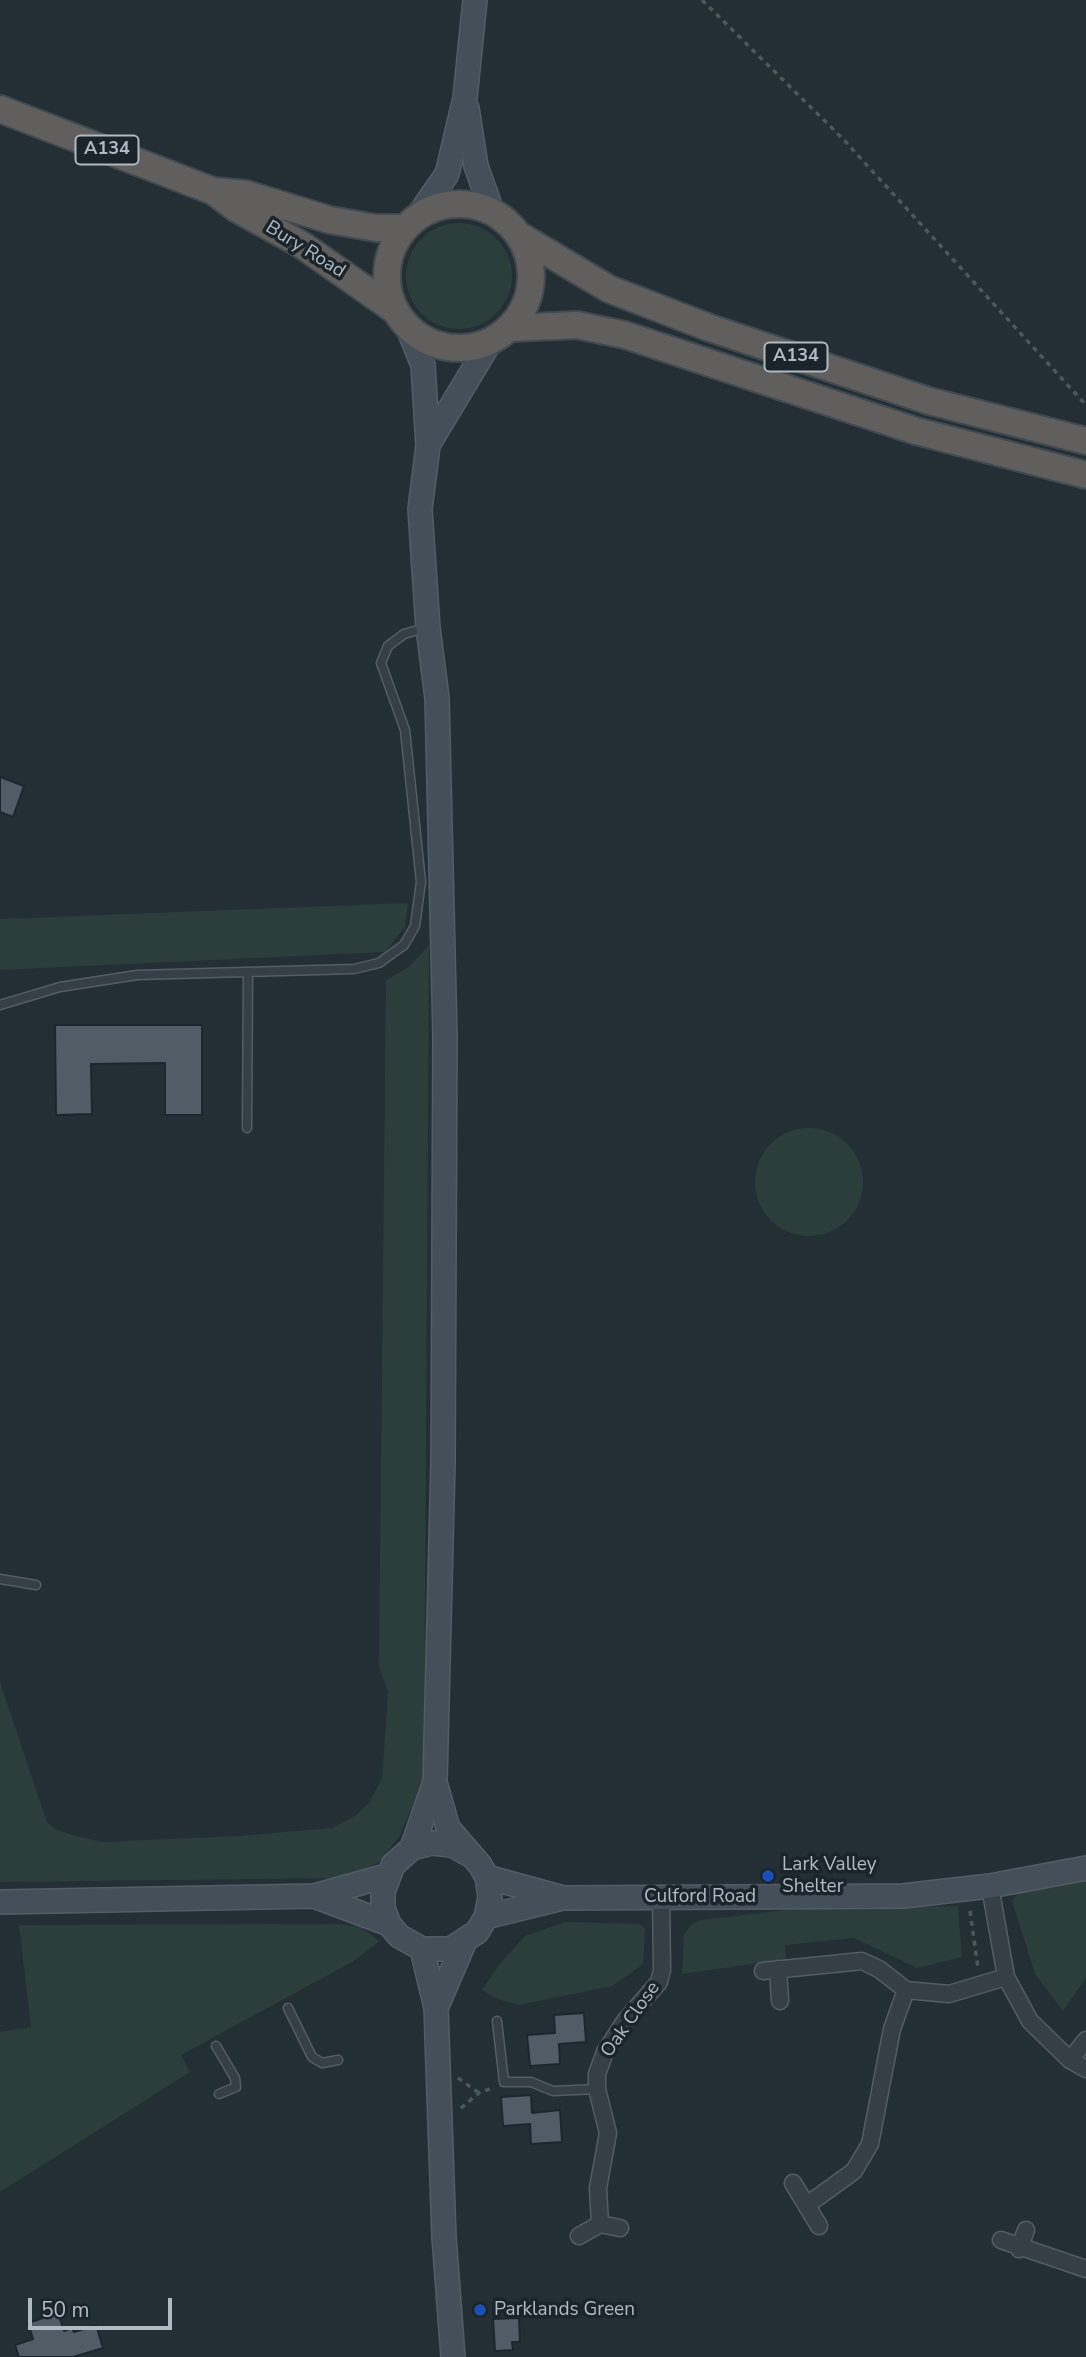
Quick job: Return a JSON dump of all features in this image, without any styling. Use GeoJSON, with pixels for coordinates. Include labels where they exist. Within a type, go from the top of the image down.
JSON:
{"type":"FeatureCollection","features":[{"type":"Feature","properties":{"kind":"highway","name":"Bury Road"},"geometry":{"type":"LineString","coordinates":[[0,109],[213,191],[237,209],[302,245],[402,320]]}},
{"type":"Feature","properties":{"kind":"highway","name":"Bury Road"},"geometry":{"type":"LineString","coordinates":[[213,191],[246,194],[330,220],[376,228],[412,222]]}},
{"type":"Feature","properties":{"kind":"highway"},"geometry":{"type":"LineString","coordinates":[[468,204],[492,211],[508,222],[520,236],[530,259],[531,284],[525,307],[500,335],[461,349],[433,344],[402,320],[388,290],[387,268],[393,247],[412,222],[442,206],[468,204]]}},
{"type":"Feature","properties":{"kind":"highway","name":"A134"},"geometry":{"type":"LineString","coordinates":[[520,236],[609,289],[710,328],[929,401],[1086,441]]}},
{"type":"Feature","properties":{"kind":"highway","name":"A134"},"geometry":{"type":"LineString","coordinates":[[500,335],[577,325],[625,335],[916,431],[1086,475]]}},
{"type":"Feature","properties":{"kind":"main road"},"geometry":{"type":"LineString","coordinates":[[412,222],[447,173],[465,97],[475,0]]}},
{"type":"Feature","properties":{"kind":"main road"},"geometry":{"type":"LineString","coordinates":[[465,97],[476,166],[492,211]]}},
{"type":"Feature","properties":{"kind":"main road"},"geometry":{"type":"LineString","coordinates":[[402,320],[423,365],[428,446],[420,509],[428,628],[437,698],[445,1037],[443,1462],[435,1782],[448,1828],[470,1855],[487,1877],[490,1897],[486,1917],[477,1932],[464,1943],[437,1951],[422,1949],[399,1936],[389,1924],[383,1908],[386,1876],[393,1865],[412,1848],[432,1843],[452,1845],[470,1855]]}},
{"type":"Feature","properties":{"kind":"main road"},"geometry":{"type":"LineString","coordinates":[[428,446],[500,335]]}},
{"type":"Feature","properties":{"kind":"main road"},"geometry":{"type":"LineString","coordinates":[[412,1848],[435,1782]]}},
{"type":"Feature","properties":{"kind":"main road","name":"Culford Road"},"geometry":{"type":"LineString","coordinates":[[486,1917],[563,1898],[903,1896],[990,1886],[1086,1868]]}},
{"type":"Feature","properties":{"kind":"main road"},"geometry":{"type":"LineString","coordinates":[[0,1902],[314,1896],[386,1876]]}},
{"type":"Feature","properties":{"kind":"main road","name":"Culford Road"},"geometry":{"type":"LineString","coordinates":[[487,1877],[563,1898]]}},
{"type":"Feature","properties":{"kind":"main road"},"geometry":{"type":"LineString","coordinates":[[314,1896],[389,1924]]}},
{"type":"Feature","properties":{"kind":"main road"},"geometry":{"type":"LineString","coordinates":[[436,2008],[464,1943]]}},
{"type":"Feature","properties":{"kind":"main road"},"geometry":{"type":"LineString","coordinates":[[422,1949],[436,2008],[444,2237],[453,2357]]}},
{"type":"Feature","properties":{"kind":"street"},"geometry":{"type":"LineString","coordinates":[[990,1886],[1006,1977],[1030,2021],[1070,2060],[1086,2069]]}},
{"type":"Feature","properties":{"kind":"street","name":"Oak Close"},"geometry":{"type":"LineString","coordinates":[[600,2224],[598,2188],[608,2133],[597,2089],[597,2074],[605,2052],[625,2021],[659,1982],[662,1970],[661,1897]]}},
{"type":"Feature","properties":{"kind":"street"},"geometry":{"type":"LineString","coordinates":[[780,2001],[771,1970],[862,1961],[879,1969],[906,1990],[949,1994],[1006,1977]]}},
{"type":"Feature","properties":{"kind":"street"},"geometry":{"type":"LineString","coordinates":[[807,2205],[854,2171],[870,2144],[892,2029],[906,1990]]}},
{"type":"Feature","properties":{"kind":"street"},"geometry":{"type":"LineString","coordinates":[[1070,2060],[1086,2040]]}},
{"type":"Feature","properties":{"kind":"street"},"geometry":{"type":"LineString","coordinates":[[793,2183],[820,2226]]}},
{"type":"Feature","properties":{"kind":"street"},"geometry":{"type":"LineString","coordinates":[[579,2236],[600,2224],[620,2228]]}},
{"type":"Feature","properties":{"kind":"street"},"geometry":{"type":"LineString","coordinates":[[1019,2249],[1026,2231]]}},
{"type":"Feature","properties":{"kind":"street"},"geometry":{"type":"LineString","coordinates":[[1001,2240],[1019,2249],[1086,2269]]}},
{"type":"Feature","properties":{"kind":"lane"},"geometry":{"type":"LineString","coordinates":[[0,1005],[60,987],[137,975],[354,969],[379,963],[404,946],[415,926],[421,882],[405,730],[381,663],[388,646],[404,634],[428,628]]}},
{"type":"Feature","properties":{"kind":"lane"},"geometry":{"type":"LineString","coordinates":[[247,1128],[248,972]]}},
{"type":"Feature","properties":{"kind":"lane"},"geometry":{"type":"LineString","coordinates":[[0,1579],[36,1585]]}},
{"type":"Feature","properties":{"kind":"lane"},"geometry":{"type":"LineString","coordinates":[[288,2008],[312,2057],[322,2063],[338,2060]]}},
{"type":"Feature","properties":{"kind":"lane"},"geometry":{"type":"LineString","coordinates":[[497,2021],[503,2082],[531,2082],[553,2091],[597,2089]]}},
{"type":"Feature","properties":{"kind":"lane"},"geometry":{"type":"LineString","coordinates":[[216,2046],[235,2078],[236,2087],[219,2094]]}},
{"type":"Feature","properties":{"kind":"path"},"geometry":{"type":"LineString","coordinates":[[702,0],[843,139],[1086,405]]}},
{"type":"Feature","properties":{"kind":"path"},"geometry":{"type":"LineString","coordinates":[[970,1911],[981,1985]]}},
{"type":"Feature","properties":{"kind":"path"},"geometry":{"type":"LineString","coordinates":[[454,2075],[479,2093]]}},
{"type":"Feature","properties":{"kind":"path"},"geometry":{"type":"LineString","coordinates":[[455,2113],[479,2093],[503,2082]]}},
{"type":"Feature","properties":{"kind":"green space"},"geometry":{"type":"Polygon","coordinates":[[[459,223],[479,227],[497,238],[508,256],[512,276],[508,296],[497,314],[479,325],[459,329],[439,325],[421,314],[410,296],[406,276],[410,256],[421,238],[439,227],[459,223]]]}},
{"type":"Feature","properties":{"kind":"green space"},"geometry":{"type":"Polygon","coordinates":[[[408,903],[405,927],[385,952],[0,970],[0,919],[408,903]]]}},
{"type":"Feature","properties":{"kind":"green space"},"geometry":{"type":"Polygon","coordinates":[[[429,945],[424,1781],[399,1837],[378,1863],[345,1878],[0,1882],[0,1682],[47,1822],[55,1829],[72,1835],[102,1842],[238,1836],[332,1828],[355,1816],[369,1803],[382,1778],[388,1692],[379,1666],[386,980],[409,967],[429,945]]]}},
{"type":"Feature","properties":{"kind":"green space"},"geometry":{"type":"Polygon","coordinates":[[[809,1128],[830,1132],[847,1144],[859,1161],[863,1182],[859,1203],[847,1220],[830,1232],[809,1236],[788,1232],[771,1220],[759,1203],[755,1182],[759,1161],[771,1144],[788,1132],[809,1128]]]}},
{"type":"Feature","properties":{"kind":"green space"},"geometry":{"type":"Polygon","coordinates":[[[1086,1874],[1086,1978],[1063,2011],[1035,1974],[1012,1901],[1021,1888],[1086,1874]]]}},
{"type":"Feature","properties":{"kind":"green space"},"geometry":{"type":"Polygon","coordinates":[[[958,1906],[962,1957],[917,1968],[854,1938],[785,1945],[786,1959],[682,1974],[684,1935],[691,1925],[700,1920],[795,1909],[958,1906]]]}},
{"type":"Feature","properties":{"kind":"green space"},"geometry":{"type":"Polygon","coordinates":[[[565,1922],[639,1924],[645,1928],[643,1964],[612,1986],[519,2005],[500,2000],[482,1990],[499,1965],[525,1936],[565,1922]]]}},
{"type":"Feature","properties":{"kind":"green space"},"geometry":{"type":"Polygon","coordinates":[[[337,1924],[360,1927],[380,1941],[352,1962],[181,2055],[190,2072],[0,2192],[0,2032],[31,2027],[19,1925],[337,1924]]]}},
{"type":"Feature","properties":{"kind":"building"},"geometry":{"type":"Polygon","coordinates":[[[0,777],[24,786],[13,817],[0,812],[0,777]]]}},
{"type":"Feature","properties":{"kind":"building"},"geometry":{"type":"Polygon","coordinates":[[[55,1025],[202,1025],[202,1115],[165,1115],[165,1063],[91,1064],[92,1114],[56,1115],[55,1025]]]}},
{"type":"Feature","properties":{"kind":"building"},"geometry":{"type":"Polygon","coordinates":[[[584,2013],[586,2042],[559,2044],[560,2064],[530,2066],[527,2035],[555,2033],[554,2015],[584,2013]]]}},
{"type":"Feature","properties":{"kind":"building"},"geometry":{"type":"Polygon","coordinates":[[[531,2095],[532,2113],[560,2110],[562,2142],[531,2144],[530,2124],[503,2126],[501,2097],[531,2095]]]}},
{"type":"Feature","properties":{"kind":"building"},"geometry":{"type":"Polygon","coordinates":[[[58,2313],[64,2331],[72,2328],[74,2332],[96,2325],[103,2348],[73,2357],[19,2357],[15,2345],[33,2339],[28,2323],[58,2313]]]}},
{"type":"Feature","properties":{"kind":"building"},"geometry":{"type":"Polygon","coordinates":[[[519,2318],[520,2342],[512,2342],[513,2350],[495,2351],[493,2319],[519,2318]]]}},
{"type":"Feature","properties":{"kind":"place","name":"Lark Valley Shelter"},"geometry":{"type":"Point","coordinates":[768,1876]}},
{"type":"Feature","properties":{"kind":"place","name":"Parklands Green"},"geometry":{"type":"Point","coordinates":[480,2310]}}]}
